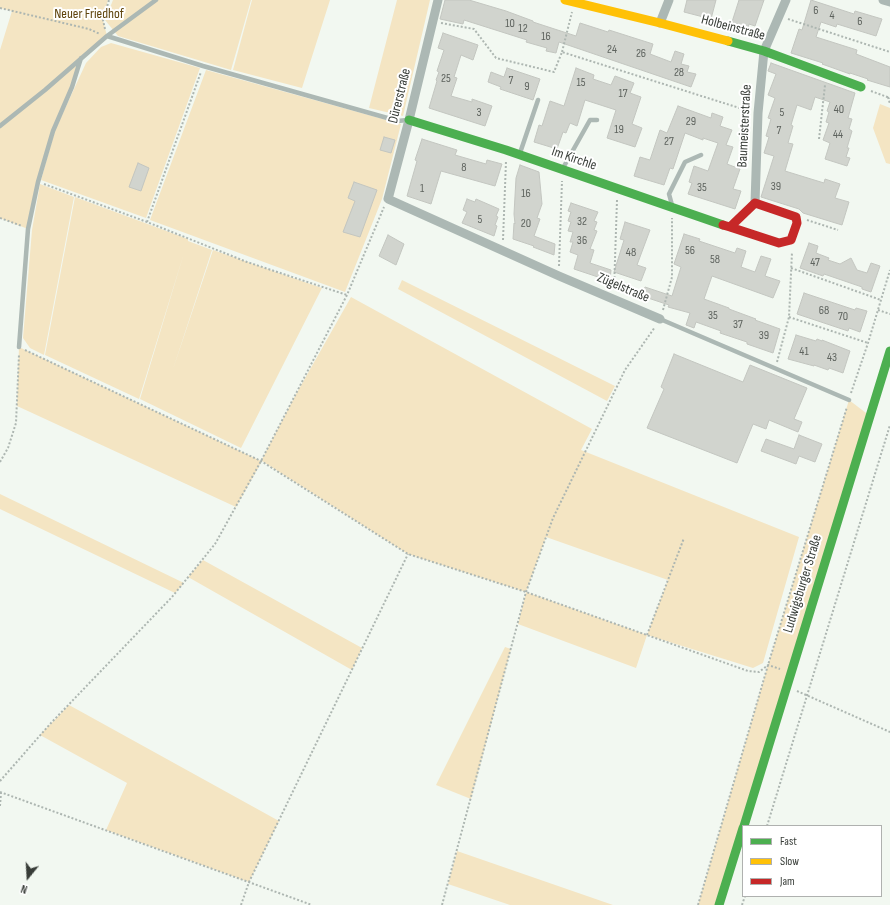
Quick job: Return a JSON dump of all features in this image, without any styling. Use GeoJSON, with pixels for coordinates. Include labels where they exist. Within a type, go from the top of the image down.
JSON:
{"type":"FeatureCollection","features":[{"type":"Feature","properties":{"kind":"street","name":"Dürerstraße"},"geometry":{"type":"LineString","coordinates":[[388,199],[438,0]]}},
{"type":"Feature","properties":{"kind":"street","name":"Holbeinstraße"},"geometry":{"type":"LineString","coordinates":[[565,0],[660,23],[764,51],[861,87]]}},
{"type":"Feature","properties":{"kind":"street"},"geometry":{"type":"LineString","coordinates":[[660,23],[669,0]]}},
{"type":"Feature","properties":{"kind":"street","name":"Baumeisterstraße"},"geometry":{"type":"LineString","coordinates":[[755,203],[758,113],[764,51],[786,0]]}},
{"type":"Feature","properties":{"kind":"street"},"geometry":{"type":"LineString","coordinates":[[883,0],[890,2]]}},
{"type":"Feature","properties":{"kind":"street","name":"Im Kirchle"},"geometry":{"type":"LineString","coordinates":[[409,120],[506,150],[779,243],[785,242]]}},
{"type":"Feature","properties":{"kind":"street","name":"Zügelstraße"},"geometry":{"type":"LineString","coordinates":[[388,199],[559,276],[660,319]]}},
{"type":"Feature","properties":{"kind":"street"},"geometry":{"type":"LineString","coordinates":[[730,227],[755,203],[796,217],[797,223],[791,240],[785,242]]}},
{"type":"Feature","properties":{"kind":"street","name":"Ludwigsburger Straße"},"geometry":{"type":"LineString","coordinates":[[744,825],[890,351]]}},
{"type":"Feature","properties":{"kind":"street","name":"Ludwigsburger Straße"},"geometry":{"type":"LineString","coordinates":[[719,905],[742,830]]}},
{"type":"Feature","properties":{"kind":"lane"},"geometry":{"type":"LineString","coordinates":[[0,126],[45,90],[107,36],[156,0]]}},
{"type":"Feature","properties":{"kind":"lane"},"geometry":{"type":"LineString","coordinates":[[107,36],[203,66],[398,121],[409,120]]}},
{"type":"Feature","properties":{"kind":"lane"},"geometry":{"type":"LineString","coordinates":[[19,347],[28,229],[38,182],[52,130],[72,87],[81,58]]}},
{"type":"Feature","properties":{"kind":"lane"},"geometry":{"type":"LineString","coordinates":[[520,155],[538,100]]}},
{"type":"Feature","properties":{"kind":"lane"},"geometry":{"type":"LineString","coordinates":[[562,170],[590,120],[597,120]]}},
{"type":"Feature","properties":{"kind":"lane"},"geometry":{"type":"LineString","coordinates":[[672,207],[669,194],[685,162],[701,155]]}},
{"type":"Feature","properties":{"kind":"lane","name":"Zügelstraße"},"geometry":{"type":"LineString","coordinates":[[660,319],[849,400]]}},
{"type":"Feature","properties":{"kind":"path"},"geometry":{"type":"LineString","coordinates":[[107,36],[102,20],[109,0]]}},
{"type":"Feature","properties":{"kind":"path"},"geometry":{"type":"LineString","coordinates":[[432,21],[474,29],[496,58],[554,72],[562,52],[575,2]]}},
{"type":"Feature","properties":{"kind":"path"},"geometry":{"type":"LineString","coordinates":[[0,8],[89,29],[107,36]]}},
{"type":"Feature","properties":{"kind":"path"},"geometry":{"type":"LineString","coordinates":[[779,16],[890,52]]}},
{"type":"Feature","properties":{"kind":"path"},"geometry":{"type":"LineString","coordinates":[[562,52],[758,113]]}},
{"type":"Feature","properties":{"kind":"path"},"geometry":{"type":"LineString","coordinates":[[147,222],[203,66]]}},
{"type":"Feature","properties":{"kind":"path"},"geometry":{"type":"LineString","coordinates":[[819,139],[826,74]]}},
{"type":"Feature","properties":{"kind":"path"},"geometry":{"type":"LineString","coordinates":[[861,87],[889,97],[890,104]]}},
{"type":"Feature","properties":{"kind":"path"},"geometry":{"type":"LineString","coordinates":[[502,250],[506,150]]}},
{"type":"Feature","properties":{"kind":"path"},"geometry":{"type":"LineString","coordinates":[[559,276],[562,170]]}},
{"type":"Feature","properties":{"kind":"path"},"geometry":{"type":"LineString","coordinates":[[38,182],[147,222],[247,262],[347,295]]}},
{"type":"Feature","properties":{"kind":"path"},"geometry":{"type":"LineString","coordinates":[[613,299],[617,188]]}},
{"type":"Feature","properties":{"kind":"path"},"geometry":{"type":"LineString","coordinates":[[0,781],[51,723],[172,597],[216,544],[262,461],[347,295],[388,199]]}},
{"type":"Feature","properties":{"kind":"path"},"geometry":{"type":"LineString","coordinates":[[442,905],[526,592],[552,518],[625,370],[660,319],[672,277],[672,207]]}},
{"type":"Feature","properties":{"kind":"path"},"geometry":{"type":"LineString","coordinates":[[796,217],[838,230]]}},
{"type":"Feature","properties":{"kind":"path"},"geometry":{"type":"LineString","coordinates":[[0,218],[28,229]]}},
{"type":"Feature","properties":{"kind":"path"},"geometry":{"type":"LineString","coordinates":[[775,368],[789,317],[792,251],[785,242]]}},
{"type":"Feature","properties":{"kind":"path"},"geometry":{"type":"LineString","coordinates":[[791,268],[881,300]]}},
{"type":"Feature","properties":{"kind":"path"},"geometry":{"type":"LineString","coordinates":[[698,905],[768,665],[890,270]]}},
{"type":"Feature","properties":{"kind":"path"},"geometry":{"type":"LineString","coordinates":[[878,310],[890,314]]}},
{"type":"Feature","properties":{"kind":"path"},"geometry":{"type":"LineString","coordinates":[[789,317],[868,342]]}},
{"type":"Feature","properties":{"kind":"path"},"geometry":{"type":"LineString","coordinates":[[0,462],[8,448],[16,423],[19,347],[262,461],[408,554],[526,592],[748,671],[759,672],[768,665]]}},
{"type":"Feature","properties":{"kind":"path"},"geometry":{"type":"LineString","coordinates":[[767,825],[890,425]]}},
{"type":"Feature","properties":{"kind":"path"},"geometry":{"type":"LineString","coordinates":[[647,635],[684,538]]}},
{"type":"Feature","properties":{"kind":"path"},"geometry":{"type":"LineString","coordinates":[[241,905],[249,882],[408,554]]}},
{"type":"Feature","properties":{"kind":"path"},"geometry":{"type":"LineString","coordinates":[[768,665],[791,672]]}},
{"type":"Feature","properties":{"kind":"path"},"geometry":{"type":"LineString","coordinates":[[786,687],[890,732]]}},
{"type":"Feature","properties":{"kind":"path"},"geometry":{"type":"LineString","coordinates":[[0,806],[1,792],[312,905]]}},
{"type":"Feature","properties":{"kind":"green space","name":"Neuer Friedhof"},"geometry":{"type":"Polygon","coordinates":[[[0,0],[108,0],[103,20],[107,36],[81,58],[78,70],[53,131],[28,229],[0,218],[0,50],[12,11],[0,8],[0,0]]]}},
{"type":"Feature","properties":{"kind":"green space"},"geometry":{"type":"Polygon","coordinates":[[[113,0],[251,0],[231,70],[118,36],[105,20],[113,0]]]}},
{"type":"Feature","properties":{"kind":"green space"},"geometry":{"type":"Polygon","coordinates":[[[252,0],[330,0],[302,88],[233,70],[252,0]]]}},
{"type":"Feature","properties":{"kind":"green space"},"geometry":{"type":"Polygon","coordinates":[[[397,0],[430,0],[403,116],[369,108],[397,0]]]}},
{"type":"Feature","properties":{"kind":"green space"},"geometry":{"type":"Polygon","coordinates":[[[111,43],[200,68],[146,218],[41,180],[55,130],[86,63],[101,47],[111,43]]]}},
{"type":"Feature","properties":{"kind":"green space"},"geometry":{"type":"Polygon","coordinates":[[[206,70],[401,124],[382,199],[345,292],[150,220],[206,70]]]}},
{"type":"Feature","properties":{"kind":"green space"},"geometry":{"type":"Polygon","coordinates":[[[880,104],[890,108],[890,164],[886,163],[873,128],[880,104]]]}},
{"type":"Feature","properties":{"kind":"green space"},"geometry":{"type":"Polygon","coordinates":[[[40,184],[74,197],[44,355],[30,348],[23,338],[32,230],[40,184]]]}},
{"type":"Feature","properties":{"kind":"green space"},"geometry":{"type":"Polygon","coordinates":[[[75,197],[188,239],[188,241],[212,250],[173,369],[213,250],[322,288],[241,448],[140,399],[184,253],[139,399],[45,355],[75,197]]]}},
{"type":"Feature","properties":{"kind":"green space"},"geometry":{"type":"Polygon","coordinates":[[[402,280],[615,386],[607,401],[398,289],[402,280]]]}},
{"type":"Feature","properties":{"kind":"green space"},"geometry":{"type":"Polygon","coordinates":[[[351,297],[592,429],[581,450],[799,537],[763,663],[753,668],[647,635],[668,580],[546,537],[526,592],[408,554],[262,461],[236,507],[17,406],[19,347],[261,461],[295,396],[351,297]]]}},
{"type":"Feature","properties":{"kind":"green space"},"geometry":{"type":"Polygon","coordinates":[[[849,400],[870,416],[744,825],[742,825],[742,831],[719,905],[698,905],[768,665],[849,400]]]}},
{"type":"Feature","properties":{"kind":"green space"},"geometry":{"type":"Polygon","coordinates":[[[0,494],[184,583],[175,593],[0,509],[0,494]]]}},
{"type":"Feature","properties":{"kind":"green space"},"geometry":{"type":"Polygon","coordinates":[[[203,560],[362,648],[352,670],[188,577],[203,560]]]}},
{"type":"Feature","properties":{"kind":"green space"},"geometry":{"type":"Polygon","coordinates":[[[526,592],[647,635],[636,668],[518,624],[526,592]]]}},
{"type":"Feature","properties":{"kind":"green space"},"geometry":{"type":"Polygon","coordinates":[[[505,647],[511,649],[471,799],[436,785],[505,647]]]}},
{"type":"Feature","properties":{"kind":"green space"},"geometry":{"type":"Polygon","coordinates":[[[69,705],[279,821],[249,882],[106,830],[127,783],[40,735],[69,705]]]}},
{"type":"Feature","properties":{"kind":"green space"},"geometry":{"type":"Polygon","coordinates":[[[457,851],[613,905],[510,905],[448,884],[457,851]]]}},
{"type":"Feature","properties":{"kind":"building"},"geometry":{"type":"Polygon","coordinates":[[[445,0],[469,0],[506,11],[533,22],[576,36],[580,23],[608,32],[609,30],[653,44],[650,54],[671,62],[675,51],[684,54],[681,64],[689,66],[687,72],[696,74],[691,87],[559,42],[556,53],[546,51],[547,48],[526,42],[527,40],[464,20],[463,24],[440,19],[445,0]]]}},
{"type":"Feature","properties":{"kind":"building"},"geometry":{"type":"Polygon","coordinates":[[[687,0],[716,0],[711,19],[684,12],[687,0]]]}},
{"type":"Feature","properties":{"kind":"building"},"geometry":{"type":"Polygon","coordinates":[[[739,0],[764,0],[755,26],[749,24],[748,28],[732,22],[739,0]]]}},
{"type":"Feature","properties":{"kind":"building"},"geometry":{"type":"Polygon","coordinates":[[[811,0],[854,14],[855,11],[882,19],[876,36],[837,24],[836,27],[821,22],[816,37],[857,50],[856,54],[890,67],[890,87],[791,53],[799,29],[802,30],[811,0]]]}},
{"type":"Feature","properties":{"kind":"building"},"geometry":{"type":"Polygon","coordinates":[[[443,33],[478,45],[473,60],[461,55],[454,77],[457,78],[451,96],[472,102],[472,99],[492,106],[485,126],[429,108],[439,72],[437,71],[444,50],[438,48],[443,33]]]}},
{"type":"Feature","properties":{"kind":"building"},"geometry":{"type":"Polygon","coordinates":[[[771,63],[855,93],[848,118],[852,119],[849,129],[852,131],[847,148],[849,148],[846,157],[850,158],[847,166],[825,159],[830,143],[823,140],[829,123],[826,122],[830,102],[815,97],[811,110],[797,105],[791,125],[793,126],[788,143],[793,144],[785,171],[824,183],[825,179],[840,184],[835,198],[849,202],[842,225],[803,213],[799,209],[761,197],[774,156],[764,153],[769,137],[766,136],[771,119],[768,118],[775,98],[768,95],[776,74],[768,71],[771,63]]]}},
{"type":"Feature","properties":{"kind":"building"},"geometry":{"type":"Polygon","coordinates":[[[507,68],[540,79],[533,100],[500,89],[501,87],[488,82],[491,72],[504,77],[507,68]]]}},
{"type":"Feature","properties":{"kind":"building"},"geometry":{"type":"Polygon","coordinates":[[[576,68],[594,75],[593,79],[611,85],[615,76],[634,83],[630,93],[641,97],[632,124],[642,128],[635,147],[607,138],[616,110],[585,100],[577,126],[570,123],[566,133],[563,132],[557,149],[534,142],[539,125],[542,126],[550,101],[564,106],[576,68]]]}},
{"type":"Feature","properties":{"kind":"building"},"geometry":{"type":"Polygon","coordinates":[[[678,106],[711,118],[712,113],[723,117],[720,126],[732,130],[726,145],[733,147],[727,164],[740,169],[733,189],[741,191],[735,209],[688,194],[692,183],[689,182],[694,166],[708,171],[718,143],[703,138],[703,140],[685,133],[673,169],[670,168],[664,185],[634,176],[640,157],[650,160],[660,130],[667,133],[678,106]]]}},
{"type":"Feature","properties":{"kind":"building"},"geometry":{"type":"Polygon","coordinates":[[[384,137],[395,140],[391,153],[380,150],[384,137]]]}},
{"type":"Feature","properties":{"kind":"building"},"geometry":{"type":"Polygon","coordinates":[[[422,139],[457,150],[455,155],[486,164],[487,160],[502,164],[495,186],[441,171],[431,204],[407,196],[417,161],[415,160],[422,139]]]}},
{"type":"Feature","properties":{"kind":"building"},"geometry":{"type":"Polygon","coordinates":[[[138,163],[149,168],[141,191],[129,187],[138,163]]]}},
{"type":"Feature","properties":{"kind":"building"},"geometry":{"type":"Polygon","coordinates":[[[520,165],[539,172],[542,204],[537,218],[540,219],[534,236],[555,244],[554,255],[513,239],[514,223],[515,224],[514,214],[516,178],[520,165]]]}},
{"type":"Feature","properties":{"kind":"building"},"geometry":{"type":"Polygon","coordinates":[[[354,182],[377,190],[360,237],[343,232],[355,201],[348,198],[354,182]]]}},
{"type":"Feature","properties":{"kind":"building"},"geometry":{"type":"Polygon","coordinates":[[[467,199],[475,202],[476,199],[499,209],[496,216],[498,217],[495,225],[497,226],[494,236],[462,223],[467,212],[463,210],[467,199]]]}},
{"type":"Feature","properties":{"kind":"building"},"geometry":{"type":"Polygon","coordinates":[[[571,203],[598,212],[594,221],[597,222],[594,230],[597,231],[590,249],[594,250],[590,263],[611,270],[610,281],[574,269],[578,255],[570,252],[573,242],[570,242],[573,232],[568,231],[571,222],[568,221],[571,212],[568,211],[571,203]]]}},
{"type":"Feature","properties":{"kind":"building"},"geometry":{"type":"Polygon","coordinates":[[[625,222],[650,230],[637,265],[646,268],[641,281],[614,272],[624,240],[620,239],[625,222]]]}},
{"type":"Feature","properties":{"kind":"building"},"geometry":{"type":"Polygon","coordinates":[[[684,234],[700,239],[699,241],[735,253],[737,248],[746,251],[741,267],[755,272],[761,256],[771,259],[765,276],[780,281],[773,298],[712,276],[704,299],[780,329],[773,353],[747,344],[747,342],[720,333],[721,331],[696,322],[694,328],[686,325],[690,313],[668,307],[669,305],[642,296],[645,287],[672,296],[681,267],[674,264],[684,234]]]}},
{"type":"Feature","properties":{"kind":"building"},"geometry":{"type":"Polygon","coordinates":[[[388,235],[404,244],[396,265],[379,256],[388,235]]]}},
{"type":"Feature","properties":{"kind":"building"},"geometry":{"type":"Polygon","coordinates":[[[809,243],[818,246],[816,253],[829,258],[828,260],[840,264],[851,258],[857,270],[867,273],[871,263],[880,266],[871,292],[862,289],[862,287],[824,274],[823,276],[800,268],[809,243]]]}},
{"type":"Feature","properties":{"kind":"building"},"geometry":{"type":"Polygon","coordinates":[[[804,293],[855,310],[856,308],[867,311],[860,332],[849,328],[848,331],[797,314],[804,293]]]}},
{"type":"Feature","properties":{"kind":"building"},"geometry":{"type":"Polygon","coordinates":[[[796,335],[816,341],[817,339],[822,340],[850,351],[843,373],[829,368],[828,370],[788,359],[796,335]]]}},
{"type":"Feature","properties":{"kind":"building"},"geometry":{"type":"Polygon","coordinates":[[[674,354],[743,382],[750,365],[807,388],[794,419],[802,422],[798,432],[769,420],[766,429],[753,424],[737,463],[647,428],[664,389],[661,387],[674,354]]]}},
{"type":"Feature","properties":{"kind":"building"},"geometry":{"type":"Polygon","coordinates":[[[799,435],[822,444],[815,462],[799,456],[796,464],[761,451],[766,439],[794,449],[799,435]]]}},
{"type":"Feature","properties":{"kind":"traffic: fast"},"geometry":{"type":"LineString","coordinates":[[728,41],[764,51],[861,87]]}},
{"type":"Feature","properties":{"kind":"traffic: fast"},"geometry":{"type":"LineString","coordinates":[[409,120],[506,150],[723,225]]}},
{"type":"Feature","properties":{"kind":"traffic: fast"},"geometry":{"type":"LineString","coordinates":[[744,825],[890,351]]}},
{"type":"Feature","properties":{"kind":"traffic: fast"},"geometry":{"type":"LineString","coordinates":[[719,905],[742,831]]}},
{"type":"Feature","properties":{"kind":"traffic: slow"},"geometry":{"type":"LineString","coordinates":[[565,0],[728,41]]}},
{"type":"Feature","properties":{"kind":"traffic: jam"},"geometry":{"type":"LineString","coordinates":[[723,225],[779,243],[791,240],[797,223],[796,217],[755,203],[730,227]]}}]}
